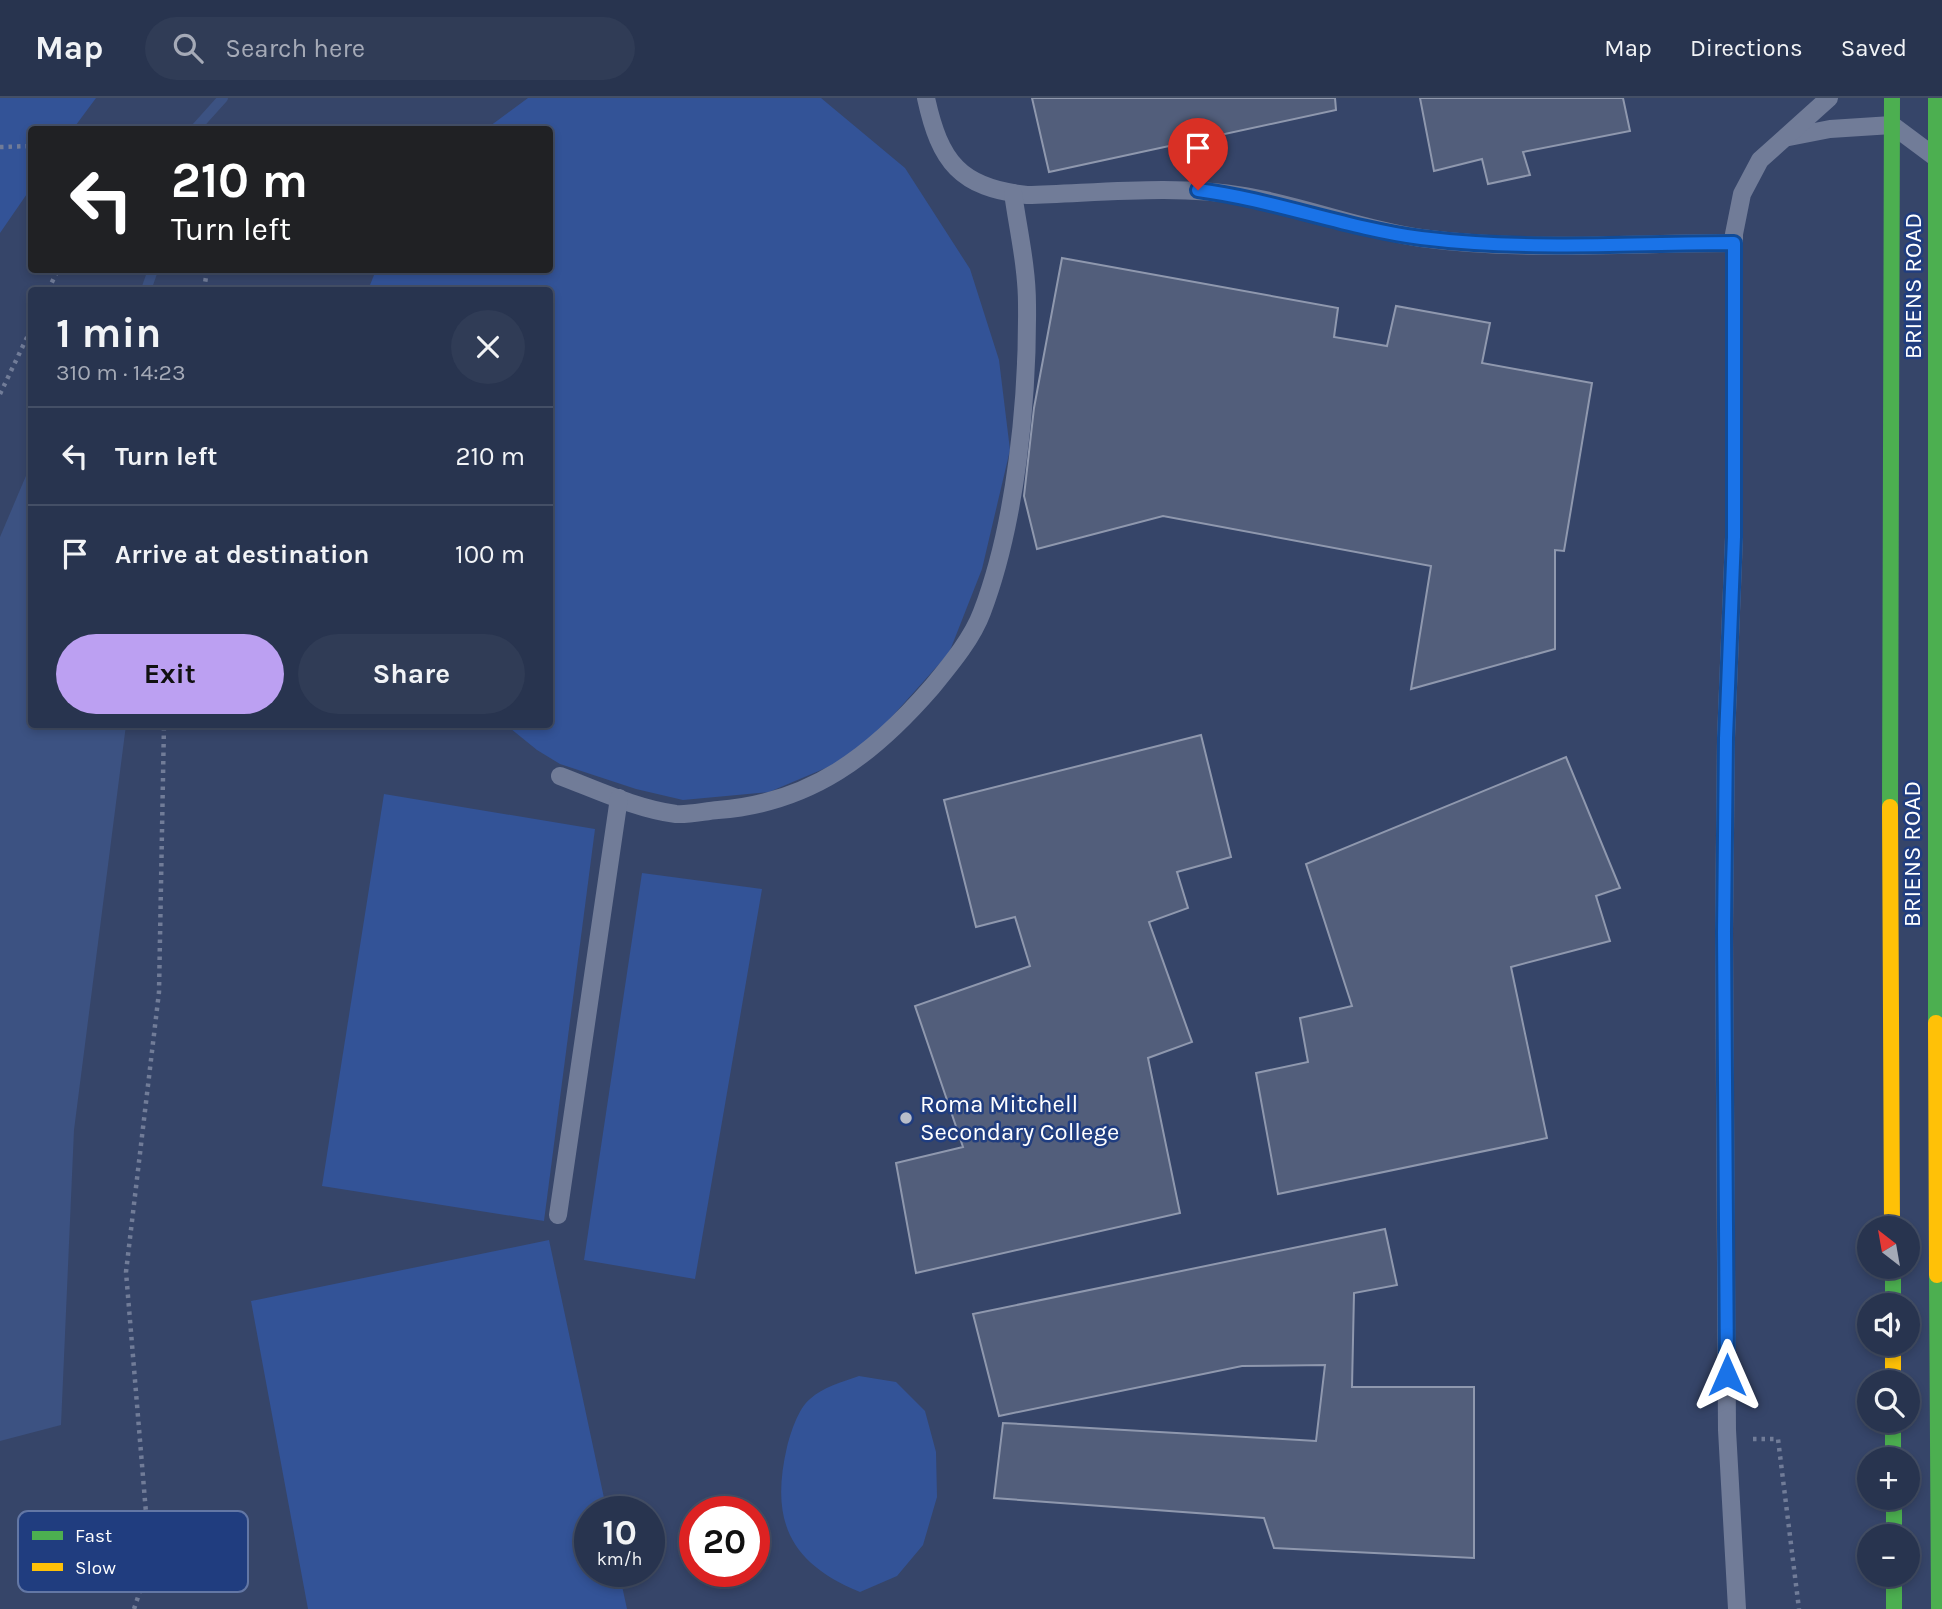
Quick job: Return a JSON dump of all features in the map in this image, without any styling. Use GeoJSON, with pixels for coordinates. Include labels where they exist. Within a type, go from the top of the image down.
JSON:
{"type":"FeatureCollection","features":[{"type":"Feature","properties":{"kind":"main road","name":"BRIENS ROAD"},"geometry":{"type":"LineString","coordinates":[[1892,98],[1892,1216]]}},
{"type":"Feature","properties":{"kind":"main road","name":"BRIENS ROAD"},"geometry":{"type":"LineString","coordinates":[[1936,98],[1923,733],[1939,1609]]}},
{"type":"Feature","properties":{"kind":"main road"},"geometry":{"type":"LineString","coordinates":[[1890,733],[1923,733]]}},
{"type":"Feature","properties":{"kind":"main road"},"geometry":{"type":"LineString","coordinates":[[1894,1587],[1894,1609]]}},
{"type":"Feature","properties":{"kind":"lane"},"geometry":{"type":"LineString","coordinates":[[926,98],[938,141],[953,168],[970,180],[999,192],[1198,190],[1245,196],[1373,230],[1505,246],[1734,243]]}},
{"type":"Feature","properties":{"kind":"lane"},"geometry":{"type":"LineString","coordinates":[[1737,1609],[1727,1430],[1724,932],[1726,738],[1734,537],[1734,243],[1742,194],[1760,160],[1829,98]]}},
{"type":"Feature","properties":{"kind":"lane"},"geometry":{"type":"LineString","coordinates":[[1788,137],[1830,129],[1892,125],[1936,157]]}},
{"type":"Feature","properties":{"kind":"lane"},"geometry":{"type":"LineString","coordinates":[[560,776],[619,798],[677,814],[744,808],[812,788],[862,758],[908,714],[950,665],[981,614],[1000,552],[1018,463],[1027,302],[1013,193]]}},
{"type":"Feature","properties":{"kind":"lane"},"geometry":{"type":"LineString","coordinates":[[558,1215],[619,798]]}},
{"type":"Feature","properties":{"kind":"path"},"geometry":{"type":"LineString","coordinates":[[0,147],[28,146]]}},
{"type":"Feature","properties":{"kind":"path"},"geometry":{"type":"LineString","coordinates":[[0,394],[28,335]]}},
{"type":"Feature","properties":{"kind":"path"},"geometry":{"type":"LineString","coordinates":[[146,1511],[126,1272],[159,992],[164,728]]}},
{"type":"Feature","properties":{"kind":"path"},"geometry":{"type":"LineString","coordinates":[[1752,1439],[1778,1439],[1799,1609]]}},
{"type":"Feature","properties":{"kind":"path"},"geometry":{"type":"LineString","coordinates":[[134,1609],[140,1592]]}},
{"type":"Feature","properties":{"kind":"shaded area"},"geometry":{"type":"Polygon","coordinates":[[[0,98],[96,98],[75,126],[28,126],[28,192],[0,233],[0,98]]]}},
{"type":"Feature","properties":{"kind":"shaded area"},"geometry":{"type":"Polygon","coordinates":[[[528,98],[821,98],[905,168],[970,269],[999,360],[1010,450],[982,569],[949,653],[871,740],[840,762],[769,792],[683,800],[636,789],[560,764],[510,728],[553,728],[553,287],[369,287],[375,273],[553,273],[553,126],[490,126],[528,98]]]}},
{"type":"Feature","properties":{"kind":"shaded area"},"geometry":{"type":"Polygon","coordinates":[[[28,471],[28,728],[126,728],[74,1130],[61,1425],[0,1441],[0,537],[28,471]]]}},
{"type":"Feature","properties":{"kind":"shaded area"},"geometry":{"type":"Polygon","coordinates":[[[384,794],[595,829],[544,1221],[322,1186],[384,794]]]}},
{"type":"Feature","properties":{"kind":"shaded area"},"geometry":{"type":"Polygon","coordinates":[[[642,873],[762,889],[695,1279],[584,1260],[642,873]]]}},
{"type":"Feature","properties":{"kind":"shaded area"},"geometry":{"type":"Polygon","coordinates":[[[549,1240],[604,1496],[574,1496],[574,1587],[622,1587],[627,1609],[308,1609],[251,1301],[549,1240]]]}},
{"type":"Feature","properties":{"kind":"shaded area"},"geometry":{"type":"Polygon","coordinates":[[[859,1376],[896,1382],[925,1411],[936,1452],[937,1497],[923,1545],[897,1576],[860,1592],[816,1567],[801,1553],[790,1536],[781,1496],[787,1447],[802,1409],[821,1391],[859,1376]]]}},
{"type":"Feature","properties":{"kind":"building"},"geometry":{"type":"Polygon","coordinates":[[[1032,98],[1335,98],[1336,110],[1049,172],[1032,98]]]}},
{"type":"Feature","properties":{"kind":"building"},"geometry":{"type":"Polygon","coordinates":[[[1420,98],[1623,98],[1630,131],[1523,152],[1530,175],[1488,184],[1482,159],[1434,171],[1420,98]]]}},
{"type":"Feature","properties":{"kind":"building"},"geometry":{"type":"Polygon","coordinates":[[[1062,258],[1338,308],[1334,337],[1387,346],[1396,306],[1490,323],[1482,363],[1592,383],[1564,551],[1555,550],[1555,649],[1411,689],[1431,566],[1163,516],[1037,549],[1024,496],[1034,408],[1062,258]]]}},
{"type":"Feature","properties":{"kind":"building"},"geometry":{"type":"Polygon","coordinates":[[[1201,735],[1231,857],[1177,872],[1188,908],[1149,922],[1192,1042],[1148,1058],[1180,1213],[916,1273],[896,1163],[963,1147],[915,1006],[1030,966],[1015,917],[976,927],[944,800],[1201,735]]]}},
{"type":"Feature","properties":{"kind":"building"},"geometry":{"type":"Polygon","coordinates":[[[1566,757],[1620,888],[1596,896],[1610,941],[1511,967],[1547,1138],[1278,1194],[1256,1073],[1308,1062],[1300,1018],[1352,1006],[1306,864],[1566,757]]]}},
{"type":"Feature","properties":{"kind":"building"},"geometry":{"type":"Polygon","coordinates":[[[1385,1229],[1397,1285],[1354,1293],[1352,1387],[1474,1387],[1474,1558],[1274,1548],[1264,1518],[994,1498],[1003,1423],[1316,1441],[1325,1365],[1242,1366],[999,1416],[973,1314],[1385,1229]]]}},
{"type":"Feature","properties":{"kind":"waterway"},"geometry":{"type":"LineString","coordinates":[[198,126],[223,98]]}},
{"type":"Feature","properties":{"kind":"waterway"},"geometry":{"type":"LineString","coordinates":[[147,287],[152,273]]}},
{"type":"Feature","properties":{"kind":"traffic: fast"},"geometry":{"type":"LineString","coordinates":[[1890,807],[1892,98]]}},
{"type":"Feature","properties":{"kind":"traffic: fast"},"geometry":{"type":"LineString","coordinates":[[1936,98],[1936,1023]]}},
{"type":"Feature","properties":{"kind":"traffic: fast"},"geometry":{"type":"LineString","coordinates":[[1937,1275],[1939,1609]]}},
{"type":"Feature","properties":{"kind":"traffic: fast"},"geometry":{"type":"LineString","coordinates":[[1893,1279],[1893,1293]]}},
{"type":"Feature","properties":{"kind":"traffic: fast"},"geometry":{"type":"LineString","coordinates":[[1893,1433],[1893,1447]]}},
{"type":"Feature","properties":{"kind":"traffic: fast"},"geometry":{"type":"LineString","coordinates":[[1894,1510],[1894,1524]]}},
{"type":"Feature","properties":{"kind":"traffic: fast"},"geometry":{"type":"LineString","coordinates":[[1894,1587],[1894,1609]]}},
{"type":"Feature","properties":{"kind":"traffic: slow"},"geometry":{"type":"LineString","coordinates":[[1890,807],[1892,1216]]}},
{"type":"Feature","properties":{"kind":"traffic: slow"},"geometry":{"type":"LineString","coordinates":[[1936,1023],[1937,1275]]}},
{"type":"Feature","properties":{"kind":"traffic: slow"},"geometry":{"type":"LineString","coordinates":[[1893,1356],[1893,1370]]}},
{"type":"Feature","properties":{"kind":"place","name":"Roma Mitchell Secondary College"},"geometry":{"type":"Point","coordinates":[906,1118]}},
{"type":"Feature","properties":{"kind":"route"},"geometry":{"type":"LineString","coordinates":[[1198,190],[1245,196],[1373,230],[1422,238],[1505,246],[1734,243],[1734,537],[1726,738],[1724,932],[1727,1375]]}}]}
